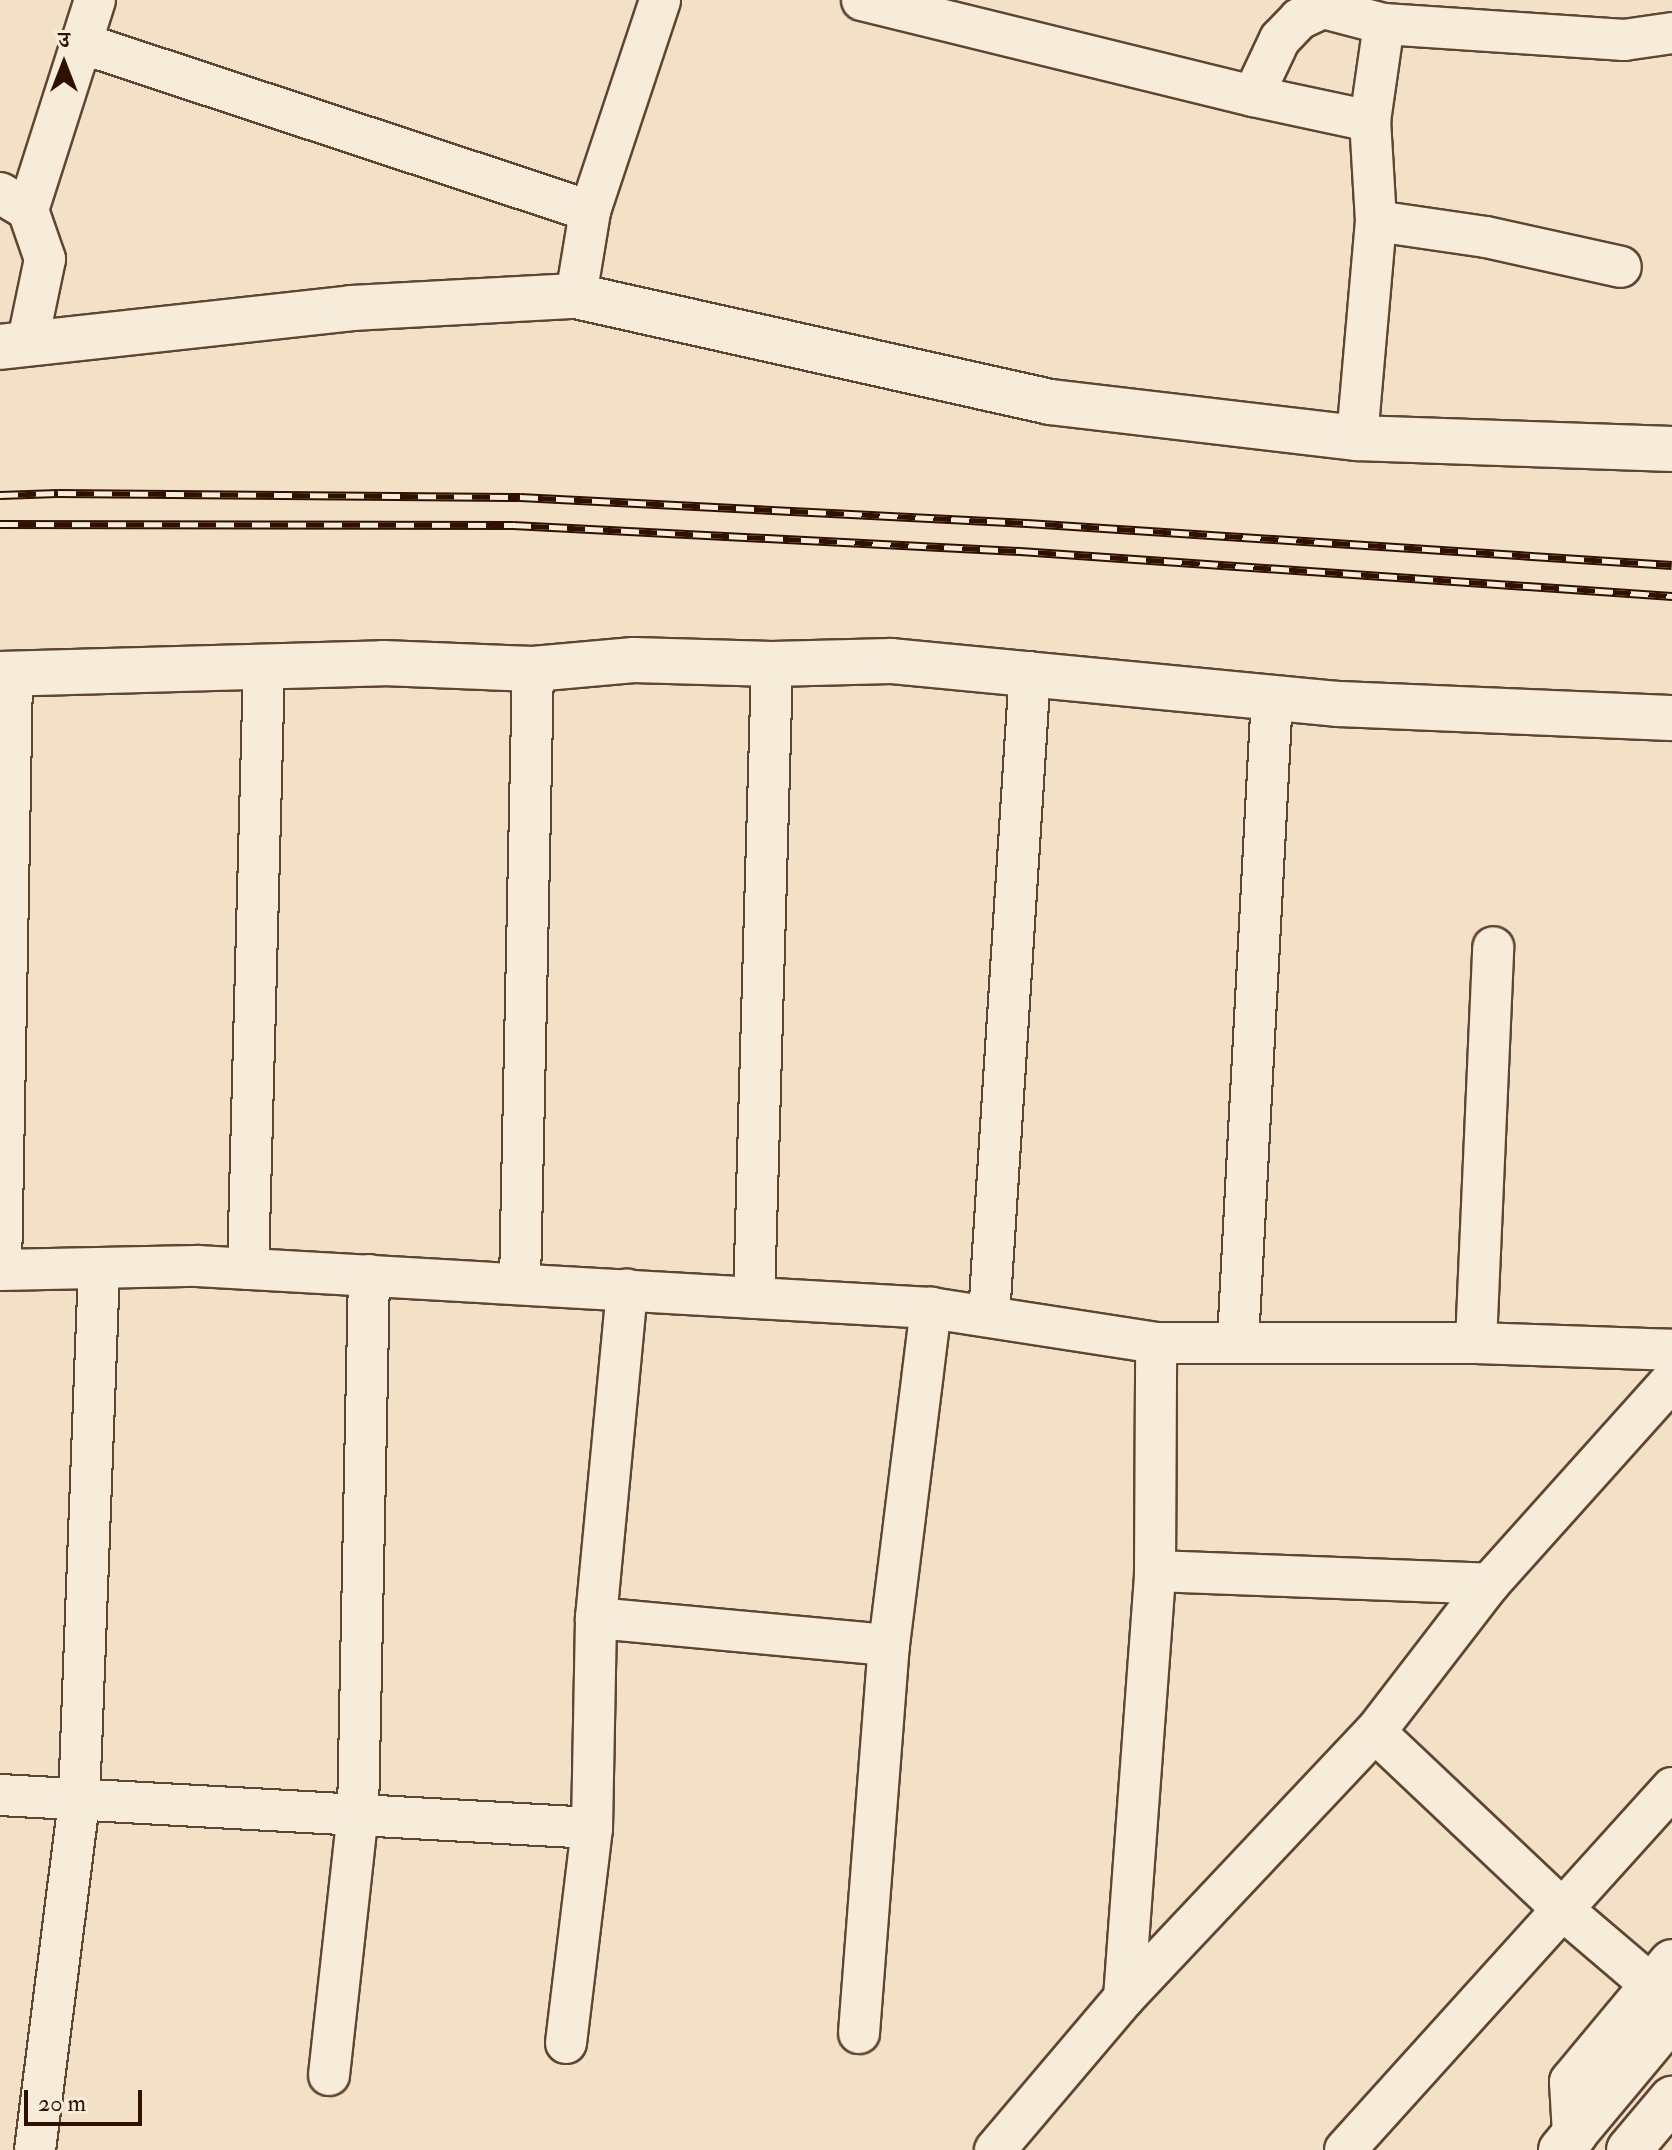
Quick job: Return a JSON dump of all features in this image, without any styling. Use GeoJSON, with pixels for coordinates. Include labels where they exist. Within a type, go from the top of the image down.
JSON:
{"type":"FeatureCollection","features":[{"type":"Feature","properties":{"kind":"street"},"geometry":{"type":"LineString","coordinates":[[95,0],[81,43],[14,202],[45,259],[14,346],[351,308],[576,296],[1050,402],[1357,438],[1672,449]]}},
{"type":"Feature","properties":{"kind":"street"},"geometry":{"type":"LineString","coordinates":[[576,296],[590,211],[660,0]]}},
{"type":"Feature","properties":{"kind":"street"},"geometry":{"type":"LineString","coordinates":[[862,0],[1253,96],[1370,121]]}},
{"type":"Feature","properties":{"kind":"street"},"geometry":{"type":"LineString","coordinates":[[1253,96],[1280,39],[1299,19],[1323,8],[1384,24],[1624,40],[1672,33]]}},
{"type":"Feature","properties":{"kind":"street"},"geometry":{"type":"LineString","coordinates":[[1357,438],[1376,221],[1370,121],[1384,24]]}},
{"type":"Feature","properties":{"kind":"street"},"geometry":{"type":"LineString","coordinates":[[81,43],[590,211]]}},
{"type":"Feature","properties":{"kind":"street"},"geometry":{"type":"LineString","coordinates":[[1376,221],[1486,237],[1621,267]]}},
{"type":"Feature","properties":{"kind":"street"},"geometry":{"type":"LineString","coordinates":[[1672,718],[1338,704],[891,661],[772,664],[634,660],[533,669],[383,663],[6,674],[0,1270],[248,1269],[931,1308],[1156,1343],[1476,1343],[1672,1350]]}},
{"type":"Feature","properties":{"kind":"street"},"geometry":{"type":"LineString","coordinates":[[754,1298],[772,664]]}},
{"type":"Feature","properties":{"kind":"street"},"geometry":{"type":"LineString","coordinates":[[248,1269],[264,667]]}},
{"type":"Feature","properties":{"kind":"street"},"geometry":{"type":"LineString","coordinates":[[520,1283],[533,669]]}},
{"type":"Feature","properties":{"kind":"street"},"geometry":{"type":"LineString","coordinates":[[989,1316],[1030,672]]}},
{"type":"Feature","properties":{"kind":"street"},"geometry":{"type":"LineString","coordinates":[[1238,1341],[1272,696]]}},
{"type":"Feature","properties":{"kind":"street"},"geometry":{"type":"LineString","coordinates":[[1476,1343],[1493,947]]}},
{"type":"Feature","properties":{"kind":"street"},"geometry":{"type":"LineString","coordinates":[[35,2150],[79,1801],[99,1268]]}},
{"type":"Feature","properties":{"kind":"street"},"geometry":{"type":"LineString","coordinates":[[329,2075],[358,1814],[369,1275]]}},
{"type":"Feature","properties":{"kind":"street"},"geometry":{"type":"LineString","coordinates":[[566,2043],[592,1828],[596,1618],[627,1289]]}},
{"type":"Feature","properties":{"kind":"street"},"geometry":{"type":"LineString","coordinates":[[859,2033],[889,1645],[931,1308]]}},
{"type":"Feature","properties":{"kind":"street"},"geometry":{"type":"LineString","coordinates":[[1124,1998],[1155,1571],[1156,1343]]}},
{"type":"Feature","properties":{"kind":"street"},"geometry":{"type":"LineString","coordinates":[[995,2150],[1124,1998],[1375,1732],[1489,1584],[1672,1380]]}},
{"type":"Feature","properties":{"kind":"street"},"geometry":{"type":"LineString","coordinates":[[1155,1571],[1489,1584]]}},
{"type":"Feature","properties":{"kind":"street"},"geometry":{"type":"LineString","coordinates":[[596,1618],[889,1645]]}},
{"type":"Feature","properties":{"kind":"street"},"geometry":{"type":"LineString","coordinates":[[1375,1732],[1562,1909],[1665,1988]]}},
{"type":"Feature","properties":{"kind":"street"},"geometry":{"type":"LineString","coordinates":[[1345,2150],[1672,1788]]}},
{"type":"Feature","properties":{"kind":"street"},"geometry":{"type":"LineString","coordinates":[[0,1795],[592,1828]]}},
{"type":"Feature","properties":{"kind":"street"},"geometry":{"type":"LineString","coordinates":[[1568,2142],[1629,2065],[1665,1988]]}},
{"type":"Feature","properties":{"kind":"street"},"geometry":{"type":"LineString","coordinates":[[1568,2142],[1572,2082],[1665,1988]]}},
{"type":"Feature","properties":{"kind":"railway"},"geometry":{"type":"LineString","coordinates":[[0,495],[520,497],[1027,523],[1672,565]]}},
{"type":"Feature","properties":{"kind":"railway"},"geometry":{"type":"LineString","coordinates":[[0,524],[513,525],[1020,551],[1672,596]]}}]}
